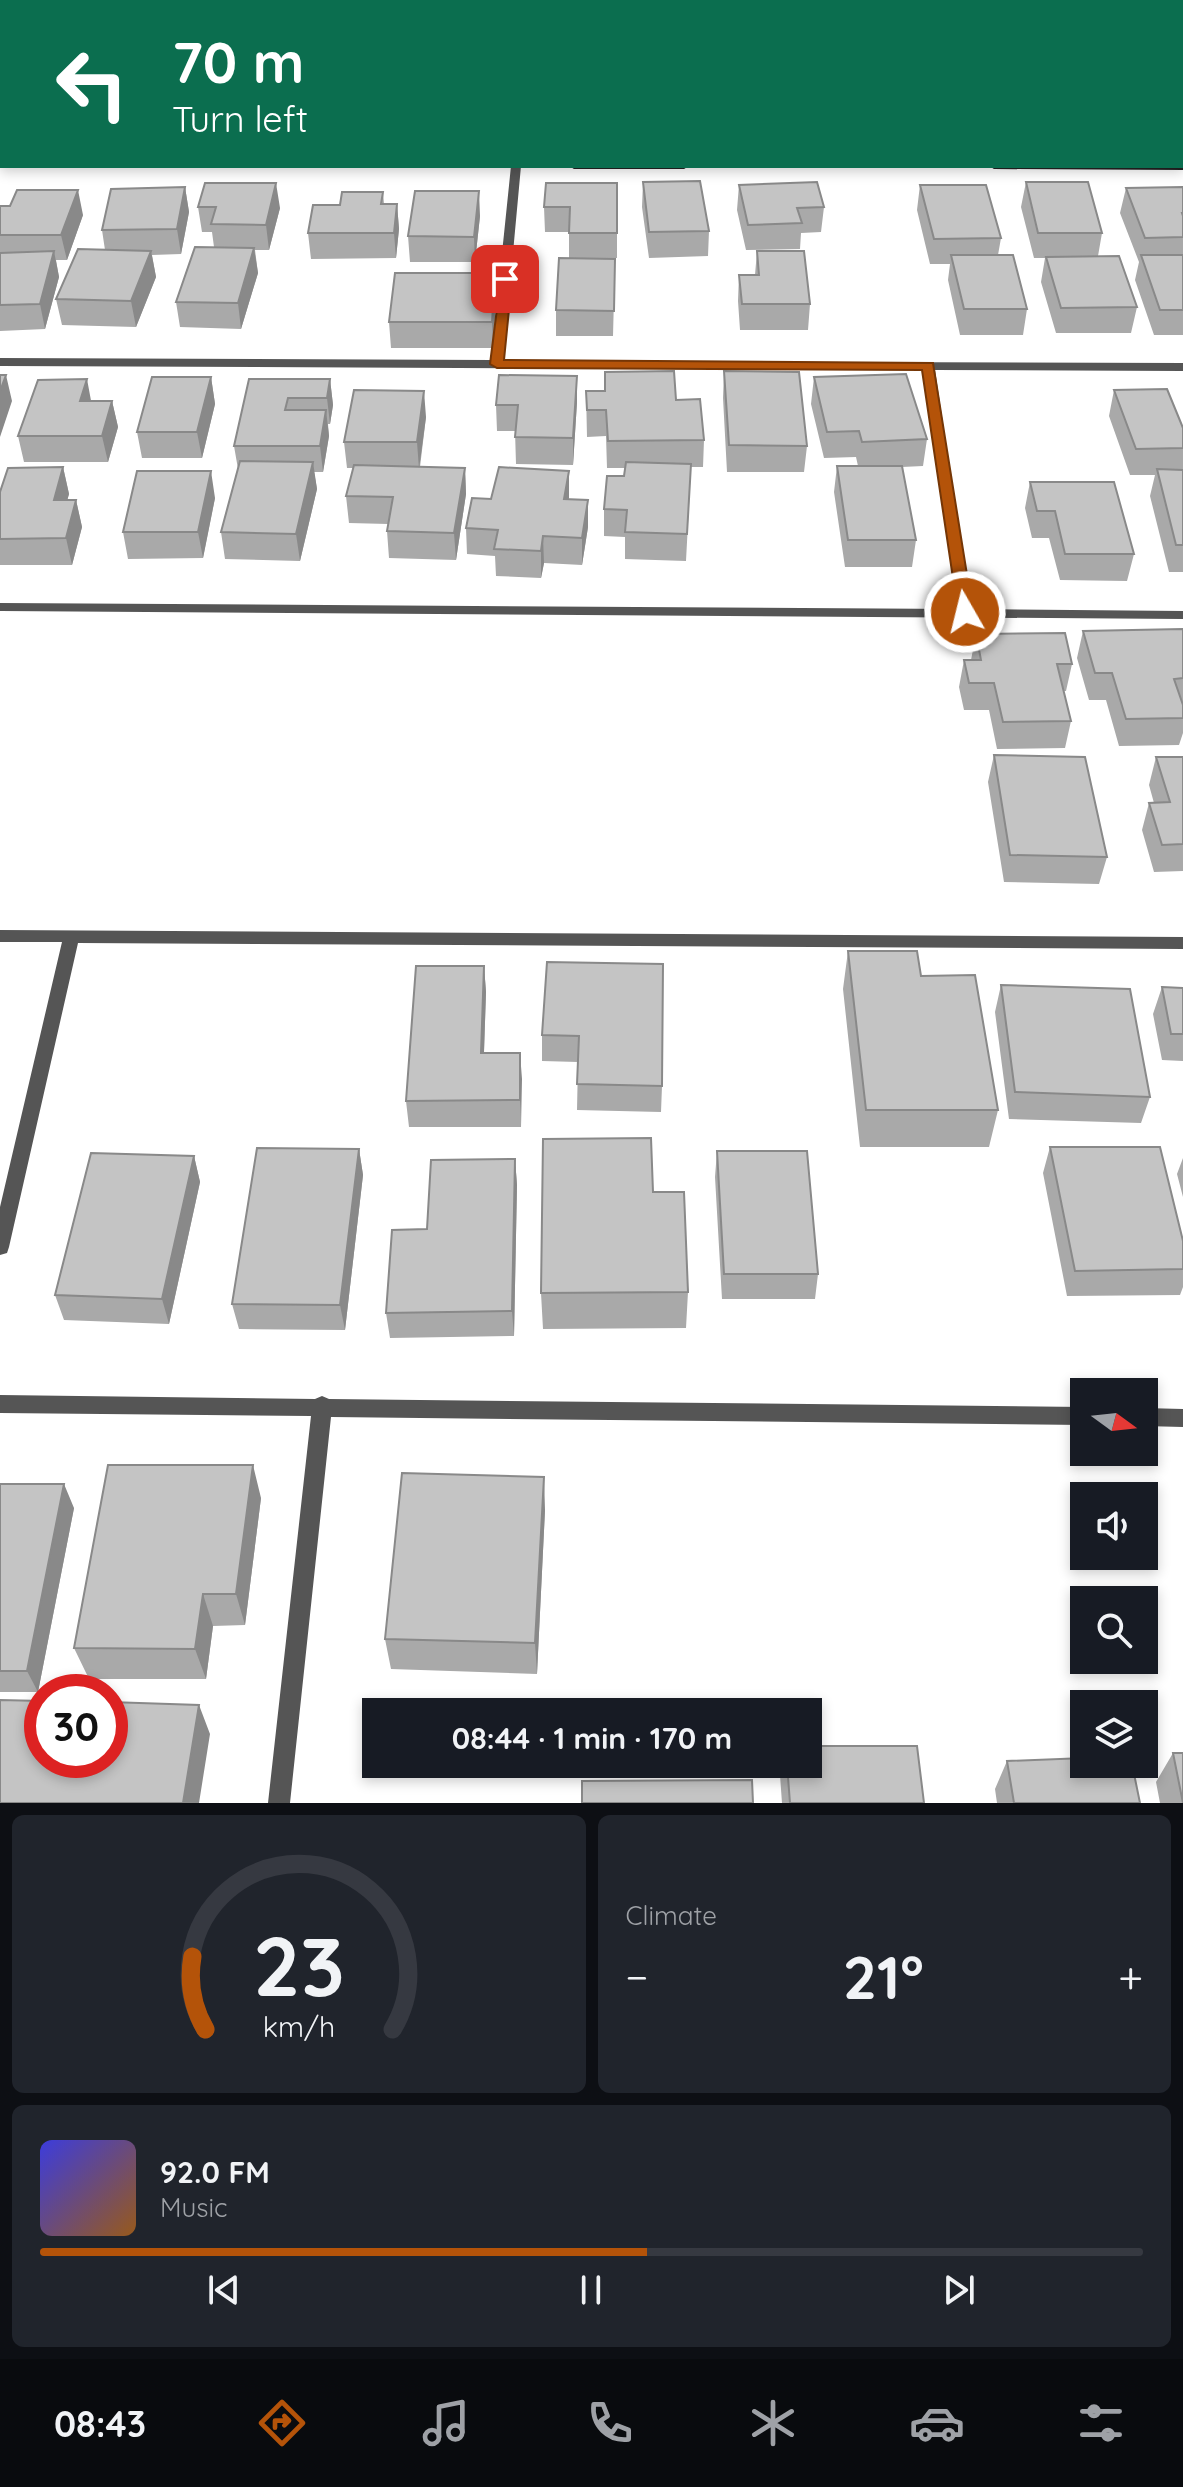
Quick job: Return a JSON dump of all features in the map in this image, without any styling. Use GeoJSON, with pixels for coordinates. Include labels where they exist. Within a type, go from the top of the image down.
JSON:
{"type":"FeatureCollection","features":[{"type":"Feature","properties":{"kind":"street"},"geometry":{"type":"LineString","coordinates":[[782,0],[902,0]]}},
{"type":"Feature","properties":{"kind":"street"},"geometry":{"type":"LineString","coordinates":[[497,364],[516,168]]}},
{"type":"Feature","properties":{"kind":"street"},"geometry":{"type":"LineString","coordinates":[[0,362],[1183,367]]}},
{"type":"Feature","properties":{"kind":"street"},"geometry":{"type":"LineString","coordinates":[[928,366],[965,612]]}},
{"type":"Feature","properties":{"kind":"street"},"geometry":{"type":"LineString","coordinates":[[0,607],[1183,615]]}},
{"type":"Feature","properties":{"kind":"street"},"geometry":{"type":"LineString","coordinates":[[0,936],[1183,943]]}},
{"type":"Feature","properties":{"kind":"street"},"geometry":{"type":"LineString","coordinates":[[0,1247],[71,938]]}},
{"type":"Feature","properties":{"kind":"street"},"geometry":{"type":"LineString","coordinates":[[0,1404],[322,1405],[1070,1416]]}},
{"type":"Feature","properties":{"kind":"street"},"geometry":{"type":"LineString","coordinates":[[279,1803],[322,1405]]}},
{"type":"Feature","properties":{"kind":"street"},"geometry":{"type":"LineString","coordinates":[[1158,1417],[1183,1418]]}},
{"type":"Feature","properties":{"kind":"building"},"geometry":{"type":"Polygon","coordinates":[[[700,181],[709,231],[649,232],[643,182],[700,181]]]}},
{"type":"Feature","properties":{"kind":"building"},"geometry":{"type":"Polygon","coordinates":[[[817,182],[824,207],[797,208],[802,223],[748,225],[739,185],[817,182]]]}},
{"type":"Feature","properties":{"kind":"building"},"geometry":{"type":"Polygon","coordinates":[[[1026,182],[1088,182],[1102,233],[1038,233],[1026,182]]]}},
{"type":"Feature","properties":{"kind":"building"},"geometry":{"type":"Polygon","coordinates":[[[205,183],[276,183],[266,225],[211,224],[216,207],[198,207],[205,183]]]}},
{"type":"Feature","properties":{"kind":"building"},"geometry":{"type":"Polygon","coordinates":[[[546,183],[617,183],[617,233],[569,233],[570,207],[544,207],[546,183]]]}},
{"type":"Feature","properties":{"kind":"building"},"geometry":{"type":"Polygon","coordinates":[[[920,185],[986,185],[1001,238],[934,239],[920,185]]]}},
{"type":"Feature","properties":{"kind":"building"},"geometry":{"type":"Polygon","coordinates":[[[185,187],[177,229],[102,230],[111,189],[185,187]]]}},
{"type":"Feature","properties":{"kind":"building"},"geometry":{"type":"Polygon","coordinates":[[[1183,187],[1183,237],[1145,238],[1126,188],[1183,187]]]}},
{"type":"Feature","properties":{"kind":"building"},"geometry":{"type":"Polygon","coordinates":[[[17,190],[78,190],[61,235],[0,235],[0,206],[10,206],[17,190]]]}},
{"type":"Feature","properties":{"kind":"building"},"geometry":{"type":"Polygon","coordinates":[[[415,191],[479,191],[474,237],[408,236],[415,191]]]}},
{"type":"Feature","properties":{"kind":"building"},"geometry":{"type":"Polygon","coordinates":[[[342,192],[383,192],[381,204],[397,204],[394,233],[308,233],[313,205],[340,205],[342,192]]]}},
{"type":"Feature","properties":{"kind":"building"},"geometry":{"type":"Polygon","coordinates":[[[195,247],[254,248],[238,303],[176,302],[195,247]]]}},
{"type":"Feature","properties":{"kind":"building"},"geometry":{"type":"Polygon","coordinates":[[[78,249],[151,251],[131,301],[56,299],[78,249]]]}},
{"type":"Feature","properties":{"kind":"building"},"geometry":{"type":"Polygon","coordinates":[[[54,251],[40,304],[0,305],[0,253],[54,251]]]}},
{"type":"Feature","properties":{"kind":"building"},"geometry":{"type":"Polygon","coordinates":[[[757,251],[804,251],[810,304],[742,304],[739,275],[759,275],[757,251]]]}},
{"type":"Feature","properties":{"kind":"building"},"geometry":{"type":"Polygon","coordinates":[[[951,255],[1013,255],[1027,309],[964,309],[951,255]]]}},
{"type":"Feature","properties":{"kind":"building"},"geometry":{"type":"Polygon","coordinates":[[[1141,255],[1183,255],[1183,310],[1160,310],[1141,255]]]}},
{"type":"Feature","properties":{"kind":"building"},"geometry":{"type":"Polygon","coordinates":[[[1119,256],[1137,307],[1061,308],[1046,257],[1119,256]]]}},
{"type":"Feature","properties":{"kind":"building"},"geometry":{"type":"Polygon","coordinates":[[[559,258],[615,259],[614,311],[556,310],[559,258]]]}},
{"type":"Feature","properties":{"kind":"building"},"geometry":{"type":"Polygon","coordinates":[[[395,273],[476,273],[475,291],[494,291],[492,322],[389,322],[395,273]]]}},
{"type":"Feature","properties":{"kind":"building"},"geometry":{"type":"Polygon","coordinates":[[[674,371],[676,400],[700,399],[704,440],[608,441],[606,410],[587,410],[586,391],[605,391],[605,372],[674,371]]]}},
{"type":"Feature","properties":{"kind":"building"},"geometry":{"type":"Polygon","coordinates":[[[724,371],[799,372],[807,446],[729,445],[724,371]]]}},
{"type":"Feature","properties":{"kind":"building"},"geometry":{"type":"Polygon","coordinates":[[[906,374],[927,439],[862,442],[859,431],[827,432],[814,377],[906,374]]]}},
{"type":"Feature","properties":{"kind":"building"},"geometry":{"type":"Polygon","coordinates":[[[0,375],[6,375],[0,391],[0,375]]]}},
{"type":"Feature","properties":{"kind":"building"},"geometry":{"type":"Polygon","coordinates":[[[499,375],[577,376],[573,438],[515,437],[518,405],[496,405],[499,375]]]}},
{"type":"Feature","properties":{"kind":"building"},"geometry":{"type":"Polygon","coordinates":[[[152,377],[211,377],[197,432],[137,432],[152,377]]]}},
{"type":"Feature","properties":{"kind":"building"},"geometry":{"type":"Polygon","coordinates":[[[87,379],[80,401],[112,401],[102,436],[18,436],[38,380],[87,379]]]}},
{"type":"Feature","properties":{"kind":"building"},"geometry":{"type":"Polygon","coordinates":[[[249,379],[330,379],[327,398],[288,398],[285,410],[326,410],[320,446],[234,446],[249,379]]]}},
{"type":"Feature","properties":{"kind":"building"},"geometry":{"type":"Polygon","coordinates":[[[1167,389],[1183,428],[1183,448],[1136,449],[1114,390],[1167,389]]]}},
{"type":"Feature","properties":{"kind":"building"},"geometry":{"type":"Polygon","coordinates":[[[354,390],[424,391],[417,442],[344,442],[354,390]]]}},
{"type":"Feature","properties":{"kind":"building"},"geometry":{"type":"Polygon","coordinates":[[[240,461],[313,462],[296,534],[221,532],[240,461]]]}},
{"type":"Feature","properties":{"kind":"building"},"geometry":{"type":"Polygon","coordinates":[[[626,462],[691,464],[687,534],[625,532],[627,510],[604,509],[607,476],[624,476],[626,462]]]}},
{"type":"Feature","properties":{"kind":"building"},"geometry":{"type":"Polygon","coordinates":[[[354,465],[465,468],[454,533],[387,531],[393,497],[346,496],[354,465]]]}},
{"type":"Feature","properties":{"kind":"building"},"geometry":{"type":"Polygon","coordinates":[[[837,466],[902,466],[916,540],[848,540],[837,466]]]}},
{"type":"Feature","properties":{"kind":"building"},"geometry":{"type":"Polygon","coordinates":[[[63,467],[54,500],[76,500],[66,538],[0,539],[0,492],[8,468],[63,467]]]}},
{"type":"Feature","properties":{"kind":"building"},"geometry":{"type":"Polygon","coordinates":[[[499,467],[569,471],[564,499],[588,500],[582,538],[543,536],[541,551],[494,549],[498,530],[466,528],[472,498],[491,499],[499,467]]]}},
{"type":"Feature","properties":{"kind":"building"},"geometry":{"type":"Polygon","coordinates":[[[1157,469],[1183,470],[1183,545],[1176,545],[1157,469]]]}},
{"type":"Feature","properties":{"kind":"building"},"geometry":{"type":"Polygon","coordinates":[[[137,471],[211,471],[198,532],[123,532],[137,471]]]}},
{"type":"Feature","properties":{"kind":"building"},"geometry":{"type":"Polygon","coordinates":[[[1030,482],[1114,482],[1134,554],[1065,554],[1055,511],[1037,511],[1030,482]]]}},
{"type":"Feature","properties":{"kind":"building"},"geometry":{"type":"Polygon","coordinates":[[[1183,629],[1183,678],[1174,679],[1183,705],[1183,718],[1126,719],[1112,673],[1095,673],[1083,631],[1183,629]]]}},
{"type":"Feature","properties":{"kind":"building"},"geometry":{"type":"Polygon","coordinates":[[[1065,633],[1072,664],[1057,664],[1071,721],[1003,722],[994,683],[969,683],[964,660],[981,660],[976,634],[1065,633]]]}},
{"type":"Feature","properties":{"kind":"building"},"geometry":{"type":"Polygon","coordinates":[[[994,755],[1085,757],[1107,857],[1010,855],[994,755]]]}},
{"type":"Feature","properties":{"kind":"building"},"geometry":{"type":"Polygon","coordinates":[[[1156,757],[1183,757],[1183,844],[1162,845],[1149,803],[1170,802],[1156,757]]]}},
{"type":"Feature","properties":{"kind":"building"},"geometry":{"type":"Polygon","coordinates":[[[848,951],[917,951],[921,976],[975,975],[998,1110],[866,1110],[848,951]]]}},
{"type":"Feature","properties":{"kind":"building"},"geometry":{"type":"Polygon","coordinates":[[[547,962],[663,964],[662,1086],[577,1084],[579,1036],[542,1035],[547,962]]]}},
{"type":"Feature","properties":{"kind":"building"},"geometry":{"type":"Polygon","coordinates":[[[416,966],[484,966],[481,1053],[520,1053],[520,1100],[406,1101],[416,966]]]}},
{"type":"Feature","properties":{"kind":"building"},"geometry":{"type":"Polygon","coordinates":[[[1001,985],[1130,989],[1150,1097],[1015,1092],[1001,985]]]}},
{"type":"Feature","properties":{"kind":"building"},"geometry":{"type":"Polygon","coordinates":[[[1162,987],[1183,988],[1183,1034],[1171,1034],[1162,987]]]}},
{"type":"Feature","properties":{"kind":"building"},"geometry":{"type":"Polygon","coordinates":[[[651,1138],[653,1192],[684,1192],[688,1292],[541,1293],[543,1139],[651,1138]]]}},
{"type":"Feature","properties":{"kind":"building"},"geometry":{"type":"Polygon","coordinates":[[[1050,1147],[1160,1147],[1183,1241],[1183,1269],[1075,1271],[1050,1147]]]}},
{"type":"Feature","properties":{"kind":"building"},"geometry":{"type":"Polygon","coordinates":[[[257,1148],[359,1149],[340,1305],[232,1304],[257,1148]]]}},
{"type":"Feature","properties":{"kind":"building"},"geometry":{"type":"Polygon","coordinates":[[[717,1151],[807,1151],[818,1274],[724,1274],[717,1151]]]}},
{"type":"Feature","properties":{"kind":"building"},"geometry":{"type":"Polygon","coordinates":[[[91,1153],[194,1156],[162,1299],[55,1295],[91,1153]]]}},
{"type":"Feature","properties":{"kind":"building"},"geometry":{"type":"Polygon","coordinates":[[[515,1159],[512,1311],[386,1313],[392,1230],[427,1229],[431,1160],[515,1159]]]}},
{"type":"Feature","properties":{"kind":"building"},"geometry":{"type":"Polygon","coordinates":[[[108,1465],[253,1465],[236,1594],[203,1594],[195,1649],[74,1648],[108,1465]]]}},
{"type":"Feature","properties":{"kind":"building"},"geometry":{"type":"Polygon","coordinates":[[[402,1473],[544,1477],[535,1643],[385,1639],[402,1473]]]}},
{"type":"Feature","properties":{"kind":"building"},"geometry":{"type":"Polygon","coordinates":[[[0,1484],[64,1484],[27,1671],[0,1671],[0,1484]]]}},
{"type":"Feature","properties":{"kind":"building"},"geometry":{"type":"Polygon","coordinates":[[[0,1700],[24,1701],[24,1778],[128,1778],[128,1703],[199,1705],[183,1803],[0,1803],[0,1700]]]}},
{"type":"Feature","properties":{"kind":"building"},"geometry":{"type":"Polygon","coordinates":[[[822,1746],[917,1746],[924,1803],[790,1803],[788,1778],[822,1778],[822,1746]]]}},
{"type":"Feature","properties":{"kind":"building"},"geometry":{"type":"Polygon","coordinates":[[[1173,1753],[1183,1753],[1183,1803],[1173,1753]]]}},
{"type":"Feature","properties":{"kind":"building"},"geometry":{"type":"Polygon","coordinates":[[[1070,1759],[1070,1778],[1135,1778],[1140,1803],[1014,1803],[1007,1761],[1070,1759]]]}},
{"type":"Feature","properties":{"kind":"building"},"geometry":{"type":"Polygon","coordinates":[[[752,1780],[753,1803],[582,1803],[582,1781],[752,1780]]]}},
{"type":"Feature","properties":{"kind":"route"},"geometry":{"type":"LineString","coordinates":[[505,279],[497,364],[928,366],[965,612]]}}]}
